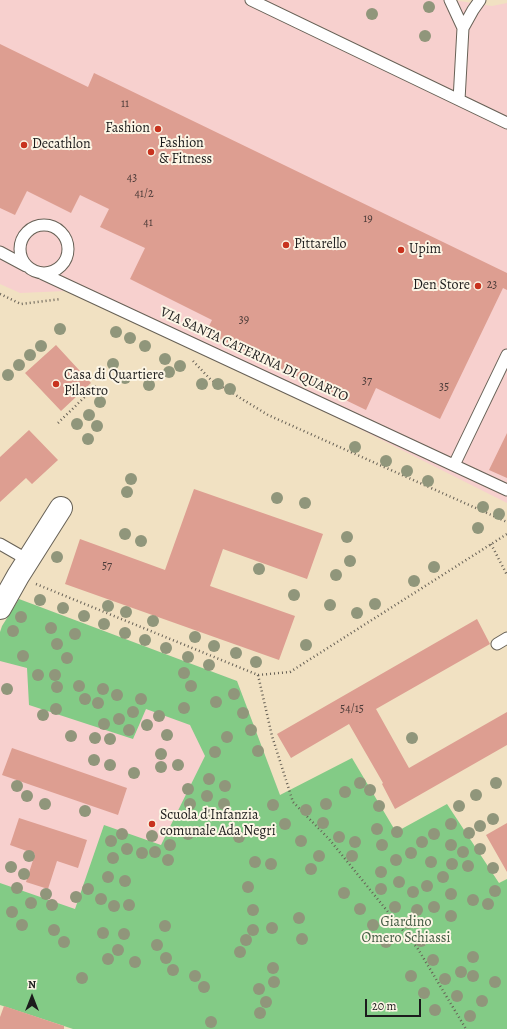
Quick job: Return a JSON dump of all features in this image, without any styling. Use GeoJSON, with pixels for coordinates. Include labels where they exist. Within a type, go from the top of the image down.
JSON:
{"type":"FeatureCollection","features":[{"type":"Feature","properties":{"kind":"street"},"geometry":{"type":"LineString","coordinates":[[0,608],[61,508]]}},
{"type":"Feature","properties":{"kind":"lane"},"geometry":{"type":"LineString","coordinates":[[251,0],[507,123]]}},
{"type":"Feature","properties":{"kind":"lane"},"geometry":{"type":"LineString","coordinates":[[450,0],[464,28]]}},
{"type":"Feature","properties":{"kind":"lane"},"geometry":{"type":"LineString","coordinates":[[459,100],[464,28],[472,10],[480,0]]}},
{"type":"Feature","properties":{"kind":"lane"},"geometry":{"type":"LineString","coordinates":[[0,252],[33,271],[49,273],[63,264],[67,256],[67,241],[63,235],[51,226],[44,225],[30,230],[24,235],[20,251],[26,266]]}},
{"type":"Feature","properties":{"kind":"lane","name":"VIA SANTA CATERINA DI QUARTO"},"geometry":{"type":"LineString","coordinates":[[41,273],[507,490]]}},
{"type":"Feature","properties":{"kind":"lane"},"geometry":{"type":"LineString","coordinates":[[454,465],[507,355]]}},
{"type":"Feature","properties":{"kind":"lane"},"geometry":{"type":"LineString","coordinates":[[0,544],[23,568]]}},
{"type":"Feature","properties":{"kind":"lane"},"geometry":{"type":"LineString","coordinates":[[497,644],[507,638]]}},
{"type":"Feature","properties":{"kind":"path"},"geometry":{"type":"LineString","coordinates":[[0,294],[21,304],[62,299]]}},
{"type":"Feature","properties":{"kind":"path"},"geometry":{"type":"LineString","coordinates":[[190,358],[210,380],[268,415],[507,522]]}},
{"type":"Feature","properties":{"kind":"path"},"geometry":{"type":"LineString","coordinates":[[58,423],[96,386]]}},
{"type":"Feature","properties":{"kind":"path"},"geometry":{"type":"LineString","coordinates":[[23,568],[258,675],[290,672],[507,534]]}},
{"type":"Feature","properties":{"kind":"path"},"geometry":{"type":"LineString","coordinates":[[491,544],[507,575]]}},
{"type":"Feature","properties":{"kind":"path"},"geometry":{"type":"LineString","coordinates":[[258,675],[272,736],[293,802],[330,839],[418,949],[466,1029]]}},
{"type":"Feature","properties":{"kind":"shaded area"},"geometry":{"type":"Polygon","coordinates":[[[0,0],[453,0],[492,6],[507,3],[507,503],[350,424],[66,291],[20,293],[0,284],[0,0]]]}},
{"type":"Feature","properties":{"kind":"shaded area","name":"Scuola d'Infanzia comunale Ada Negri"},"geometry":{"type":"Polygon","coordinates":[[[19,599],[237,681],[280,795],[328,853],[0,944],[0,632],[2,626],[19,599]]]}},
{"type":"Feature","properties":{"kind":"green space","name":"Giardino Omero Schiassi"},"geometry":{"type":"Polygon","coordinates":[[[19,599],[237,681],[280,795],[352,758],[396,832],[447,804],[499,883],[507,879],[507,1029],[73,1029],[0,1005],[0,883],[75,909],[104,825],[161,845],[205,756],[190,725],[146,709],[133,739],[29,705],[27,668],[0,661],[0,632],[2,626],[19,599]]]}},
{"type":"Feature","properties":{"kind":"building"},"geometry":{"type":"Polygon","coordinates":[[[0,44],[88,87],[94,73],[507,273],[507,290],[503,288],[440,419],[376,388],[366,410],[206,332],[212,320],[130,279],[145,248],[100,227],[109,209],[80,195],[71,213],[27,191],[15,215],[0,208],[0,44]]]}},
{"type":"Feature","properties":{"kind":"building"},"geometry":{"type":"Polygon","coordinates":[[[56,345],[91,383],[61,411],[25,373],[56,345]]]}},
{"type":"Feature","properties":{"kind":"building"},"geometry":{"type":"Polygon","coordinates":[[[29,430],[58,460],[32,484],[26,478],[0,502],[0,457],[29,430]]]}},
{"type":"Feature","properties":{"kind":"building"},"geometry":{"type":"Polygon","coordinates":[[[507,433],[507,478],[489,470],[507,433]]]}},
{"type":"Feature","properties":{"kind":"building"},"geometry":{"type":"Polygon","coordinates":[[[194,489],[323,534],[307,579],[223,549],[210,586],[295,616],[279,660],[65,584],[80,539],[165,570],[194,489]]]}},
{"type":"Feature","properties":{"kind":"building"},"geometry":{"type":"Polygon","coordinates":[[[477,619],[490,644],[376,709],[409,768],[507,712],[507,745],[395,809],[382,784],[383,783],[349,724],[291,758],[277,734],[477,619]]]}},
{"type":"Feature","properties":{"kind":"building"},"geometry":{"type":"Polygon","coordinates":[[[12,748],[127,788],[118,815],[2,775],[12,748]]]}},
{"type":"Feature","properties":{"kind":"building"},"geometry":{"type":"Polygon","coordinates":[[[19,818],[87,840],[78,868],[57,861],[48,889],[26,882],[35,854],[10,845],[19,818]]]}},
{"type":"Feature","properties":{"kind":"building"},"geometry":{"type":"Polygon","coordinates":[[[507,823],[507,872],[486,835],[507,823]]]}},
{"type":"Feature","properties":{"kind":"building"},"geometry":{"type":"Polygon","coordinates":[[[4,1006],[64,1026],[64,1029],[0,1029],[0,1017],[4,1006]]]}},
{"type":"Feature","properties":{"kind":"place","name":"Fashion"},"geometry":{"type":"Point","coordinates":[158,129]}},
{"type":"Feature","properties":{"kind":"place","name":"Decathlon"},"geometry":{"type":"Point","coordinates":[24,145]}},
{"type":"Feature","properties":{"kind":"place","name":"Fashion & Fitness"},"geometry":{"type":"Point","coordinates":[151,152]}},
{"type":"Feature","properties":{"kind":"place","name":"Pittarello"},"geometry":{"type":"Point","coordinates":[286,245]}},
{"type":"Feature","properties":{"kind":"place","name":"Upim"},"geometry":{"type":"Point","coordinates":[401,250]}},
{"type":"Feature","properties":{"kind":"place","name":"Den Store"},"geometry":{"type":"Point","coordinates":[478,286]}},
{"type":"Feature","properties":{"kind":"place","name":"Casa di Quartiere Pilastro"},"geometry":{"type":"Point","coordinates":[56,384]}},
{"type":"Feature","properties":{"kind":"place","name":"Scuola d'Infanzia comunale Ada Negri"},"geometry":{"type":"Point","coordinates":[152,824]}}]}
